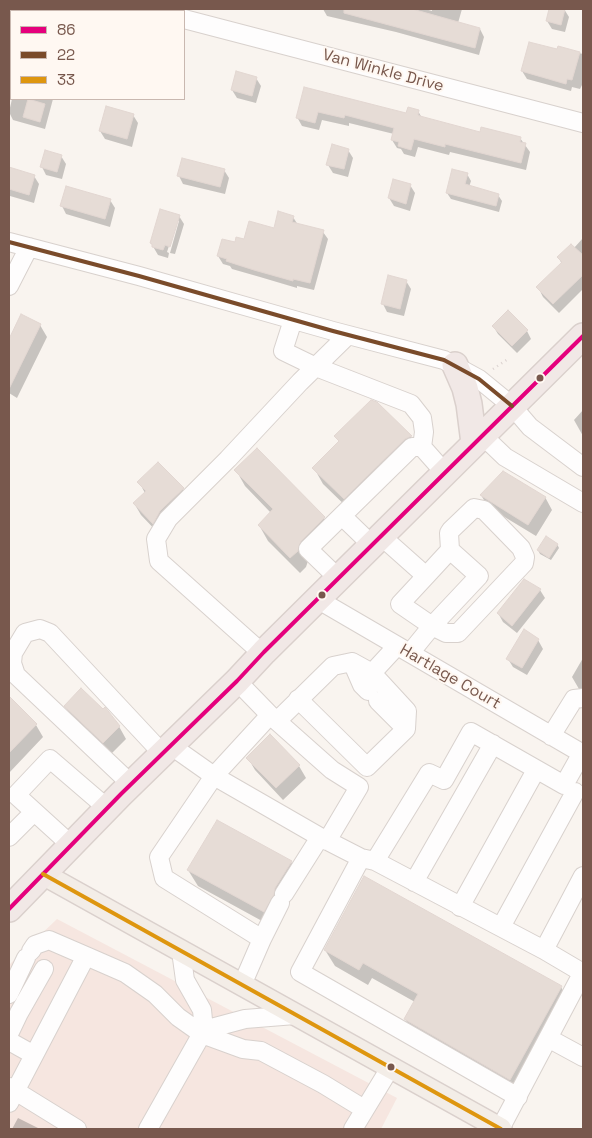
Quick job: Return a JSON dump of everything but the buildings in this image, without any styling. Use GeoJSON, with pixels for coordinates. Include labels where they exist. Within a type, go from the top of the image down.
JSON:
{"type":"FeatureCollection","features":[{"type":"Feature","properties":{"kind":"highway"},"geometry":{"type":"LineString","coordinates":[[12,900],[43,874],[131,784],[583,336]]}},
{"type":"Feature","properties":{"kind":"highway"},"geometry":{"type":"LineString","coordinates":[[455,365],[465,388],[478,439]]}},
{"type":"Feature","properties":{"kind":"main road"},"geometry":{"type":"LineString","coordinates":[[43,874],[500,1129]]}},
{"type":"Feature","properties":{"kind":"street","name":"Van Winkle Drive"},"geometry":{"type":"LineString","coordinates":[[185,19],[583,124]]}},
{"type":"Feature","properties":{"kind":"street"},"geometry":{"type":"LineString","coordinates":[[9,242],[444,360],[479,379],[512,406],[530,427],[583,467]]}},
{"type":"Feature","properties":{"kind":"street"},"geometry":{"type":"LineString","coordinates":[[9,286],[29,247]]}},
{"type":"Feature","properties":{"kind":"street"},"geometry":{"type":"LineString","coordinates":[[293,320],[282,351],[316,367],[411,404],[422,418],[424,432],[422,447]]}},
{"type":"Feature","properties":{"kind":"street"},"geometry":{"type":"LineString","coordinates":[[264,652],[253,645],[159,561],[156,539],[168,519],[348,335]]}},
{"type":"Feature","properties":{"kind":"street"},"geometry":{"type":"LineString","coordinates":[[478,439],[583,503]]}},
{"type":"Feature","properties":{"kind":"street"},"geometry":{"type":"LineString","coordinates":[[338,578],[308,549],[412,447],[422,447],[445,473]]}},
{"type":"Feature","properties":{"kind":"street"},"geometry":{"type":"LineString","coordinates":[[372,673],[404,650],[432,626],[479,576],[450,550],[449,534],[451,530],[474,508],[484,510],[521,548],[525,556],[524,563],[458,632],[446,634],[432,626],[400,604],[450,550]]}},
{"type":"Feature","properties":{"kind":"street"},"geometry":{"type":"LineString","coordinates":[[342,516],[426,576]]}},
{"type":"Feature","properties":{"kind":"street","name":"Hartlage Court"},"geometry":{"type":"LineString","coordinates":[[317,600],[583,754]]}},
{"type":"Feature","properties":{"kind":"street"},"geometry":{"type":"LineString","coordinates":[[131,784],[16,675],[12,663],[13,653],[25,634],[40,629],[50,633],[167,749],[324,839],[368,859],[501,927],[583,973],[500,1129]]}},
{"type":"Feature","properties":{"kind":"street"},"geometry":{"type":"LineString","coordinates":[[352,662],[362,685],[406,729]]}},
{"type":"Feature","properties":{"kind":"street"},"geometry":{"type":"LineString","coordinates":[[262,939],[164,878],[159,857],[214,776],[270,720],[298,699],[333,666],[352,662],[372,673],[406,711],[406,729],[368,767],[298,699]]}},
{"type":"Feature","properties":{"kind":"street"},"geometry":{"type":"LineString","coordinates":[[237,681],[270,720],[332,770],[359,787],[282,899],[242,985]]}},
{"type":"Feature","properties":{"kind":"street"},"geometry":{"type":"LineString","coordinates":[[552,736],[574,699],[583,698]]}},
{"type":"Feature","properties":{"kind":"street"},"geometry":{"type":"LineString","coordinates":[[518,1097],[300,972],[368,859],[429,773],[444,780],[470,732],[574,792]]}},
{"type":"Feature","properties":{"kind":"street"},"geometry":{"type":"LineString","coordinates":[[414,882],[493,744]]}},
{"type":"Feature","properties":{"kind":"street"},"geometry":{"type":"LineString","coordinates":[[501,927],[574,792],[583,754]]}},
{"type":"Feature","properties":{"kind":"street"},"geometry":{"type":"LineString","coordinates":[[72,845],[16,795],[50,759],[107,808]]}},
{"type":"Feature","properties":{"kind":"street"},"geometry":{"type":"LineString","coordinates":[[460,907],[536,770]]}},
{"type":"Feature","properties":{"kind":"street"},"geometry":{"type":"LineString","coordinates":[[9,837],[34,812]]}},
{"type":"Feature","properties":{"kind":"street"},"geometry":{"type":"LineString","coordinates":[[544,950],[583,876]]}},
{"type":"Feature","properties":{"kind":"street"},"geometry":{"type":"LineString","coordinates":[[9,994],[35,945],[49,940],[125,974],[155,994],[178,1018],[203,1032],[243,1049],[261,1051],[323,1084],[364,1109]]}},
{"type":"Feature","properties":{"kind":"street"},"geometry":{"type":"LineString","coordinates":[[34,1055],[10,1037],[19,1013],[58,944]]}},
{"type":"Feature","properties":{"kind":"street"},"geometry":{"type":"LineString","coordinates":[[148,1129],[203,1032],[202,1010],[185,980],[182,952]]}},
{"type":"Feature","properties":{"kind":"street"},"geometry":{"type":"LineString","coordinates":[[77,1129],[11,1094],[34,1055],[86,956]]}},
{"type":"Feature","properties":{"kind":"street"},"geometry":{"type":"LineString","coordinates":[[203,1032],[217,1025],[245,1019],[295,1015]]}},
{"type":"Feature","properties":{"kind":"street"},"geometry":{"type":"LineString","coordinates":[[548,1038],[583,1057]]}},
{"type":"Feature","properties":{"kind":"street"},"geometry":{"type":"LineString","coordinates":[[353,1129],[390,1068]]}},
{"type":"Feature","properties":{"kind":"shaded area"},"geometry":{"type":"Polygon","coordinates":[[[57,919],[397,1098],[381,1129],[9,1129],[9,965],[57,919]]]}},
{"type":"Feature","properties":{"kind":"transit line","name":"22"},"geometry":{"type":"LineString","coordinates":[[9,242],[444,360],[479,379],[512,406]]}},
{"type":"Feature","properties":{"kind":"transit line","name":"86"},"geometry":{"type":"LineString","coordinates":[[9,909],[121,794],[583,336]]}},
{"type":"Feature","properties":{"kind":"transit line","name":"33"},"geometry":{"type":"LineString","coordinates":[[43,874],[501,1129]]}}]}
